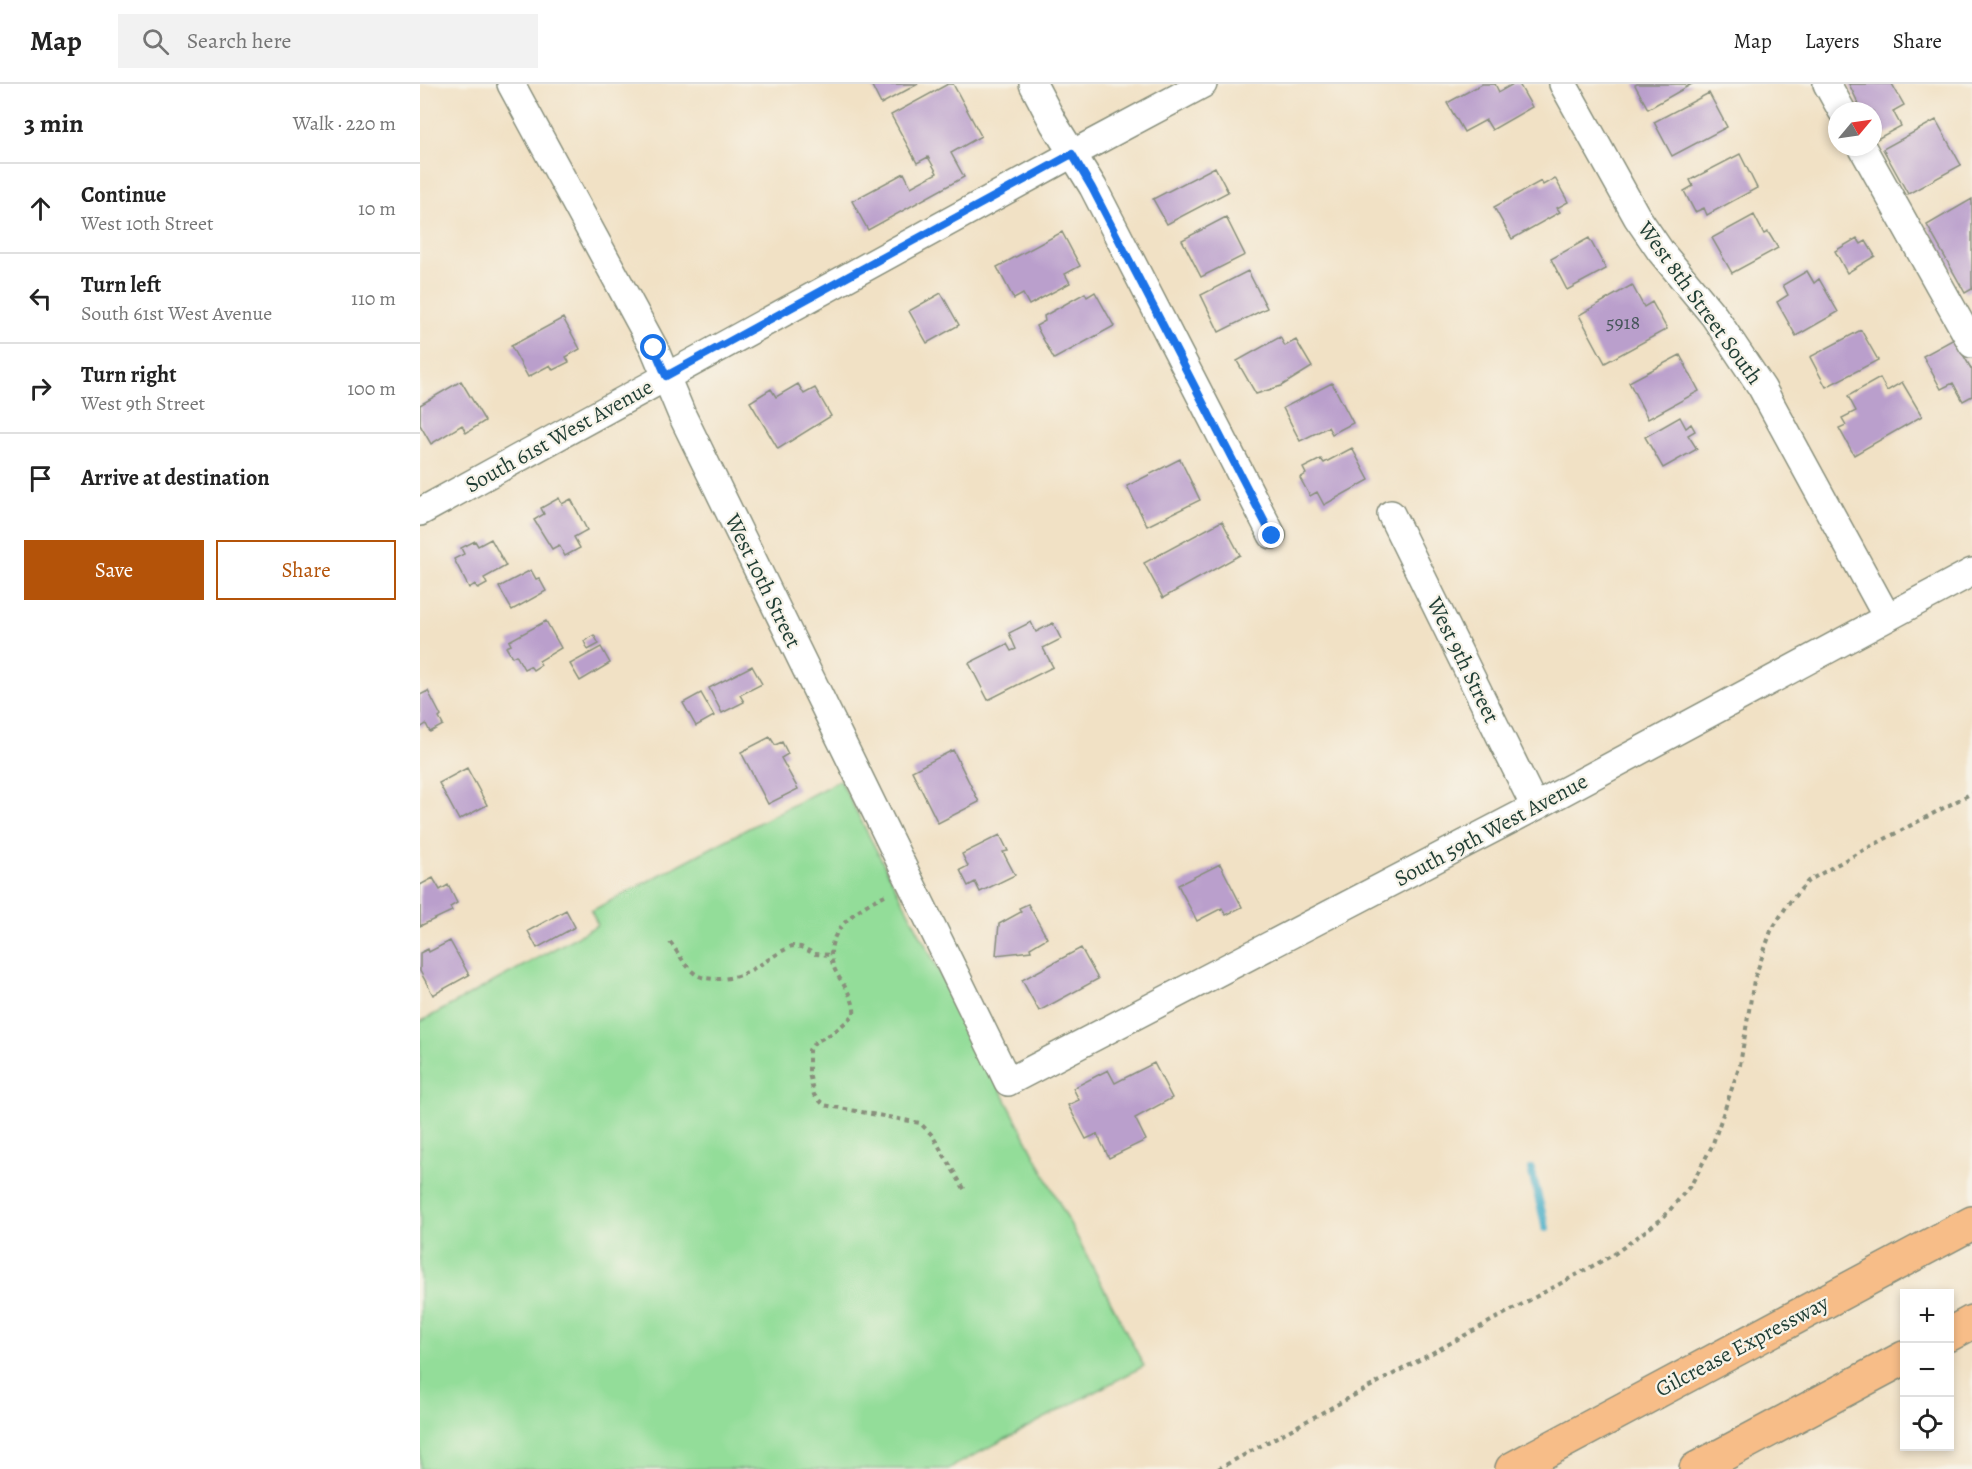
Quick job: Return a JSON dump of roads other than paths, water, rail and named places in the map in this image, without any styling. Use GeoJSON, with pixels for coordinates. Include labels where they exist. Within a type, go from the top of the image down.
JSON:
{"type":"FeatureCollection","features":[{"type":"Feature","properties":{"kind":"highway","name":"Gilcrease Expressway"},"geometry":{"type":"LineString","coordinates":[[1512,1469],[1972,1223]]}},
{"type":"Feature","properties":{"kind":"highway"},"geometry":{"type":"LineString","coordinates":[[1954,1332],[1972,1322]]}},
{"type":"Feature","properties":{"kind":"highway"},"geometry":{"type":"LineString","coordinates":[[1696,1469],[1900,1361]]}},
{"type":"Feature","properties":{"kind":"street","name":"West 10th Street"},"geometry":{"type":"LineString","coordinates":[[512,84],[654,348],[682,415],[1008,1083]]}},
{"type":"Feature","properties":{"kind":"street"},"geometry":{"type":"LineString","coordinates":[[1033,84],[1098,198],[1272,536]]}},
{"type":"Feature","properties":{"kind":"street","name":"South 61st West Avenue"},"geometry":{"type":"LineString","coordinates":[[420,512],[1203,84]]}},
{"type":"Feature","properties":{"kind":"street","name":"West 8th Street South"},"geometry":{"type":"LineString","coordinates":[[1563,84],[1637,217],[1660,252],[1714,316],[1762,388],[1887,617]]}},
{"type":"Feature","properties":{"kind":"street"},"geometry":{"type":"LineString","coordinates":[[1827,84],[1837,102]]}},
{"type":"Feature","properties":{"kind":"street"},"geometry":{"type":"LineString","coordinates":[[1867,156],[1972,344]]}},
{"type":"Feature","properties":{"kind":"street","name":"West 9th Street"},"geometry":{"type":"LineString","coordinates":[[1391,514],[1536,807]]}},
{"type":"Feature","properties":{"kind":"street","name":"South 59th West Avenue"},"geometry":{"type":"LineString","coordinates":[[1008,1083],[1536,807],[1972,572]]}},
{"type":"Feature","properties":{"kind":"waterway"},"geometry":{"type":"LineString","coordinates":[[1531,1169],[1546,1228]]}}]}
